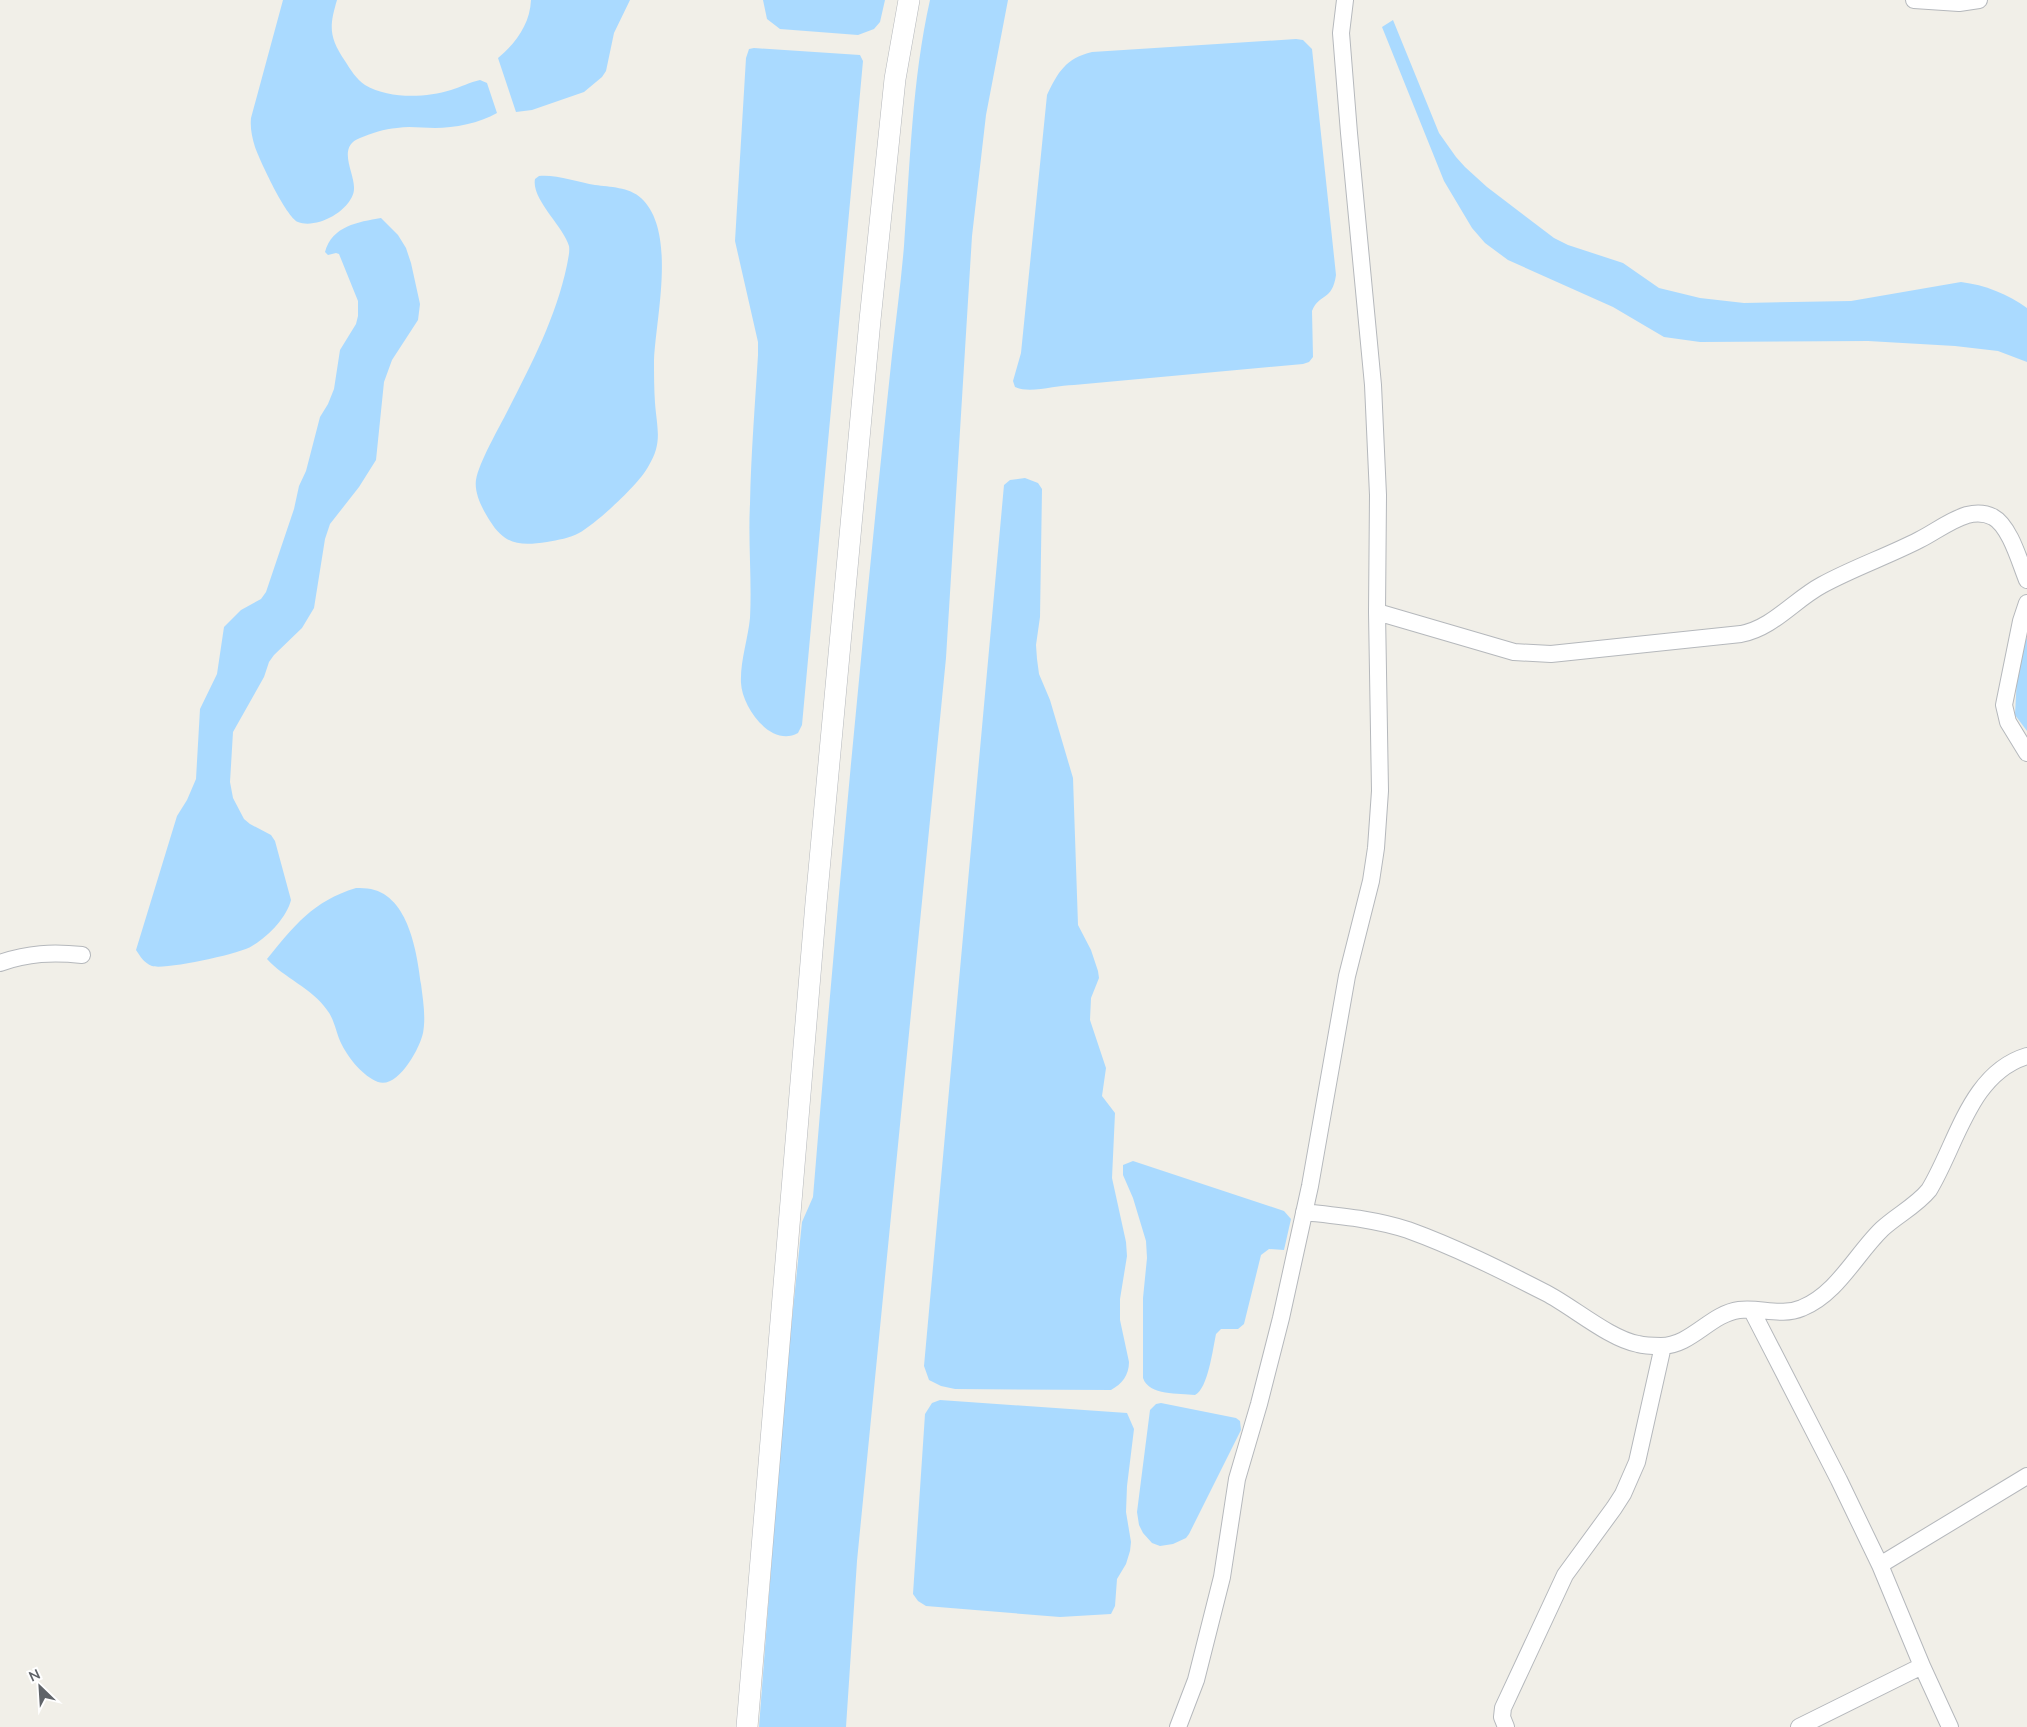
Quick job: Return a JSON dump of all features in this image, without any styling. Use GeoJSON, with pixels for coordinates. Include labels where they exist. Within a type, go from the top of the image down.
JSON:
{"type":"FeatureCollection","features":[{"type":"Feature","properties":{"kind":"street"},"geometry":{"type":"LineString","coordinates":[[747,1727],[816,903],[870,320],[896,79],[909,0]]}},
{"type":"Feature","properties":{"kind":"street"},"geometry":{"type":"LineString","coordinates":[[1178,1727],[1196,1680],[1219,1586],[1237,1479],[1279,1328],[1304,1212],[1347,976],[1371,881],[1376,848],[1380,791],[1377,612],[1378,495],[1373,385],[1342,42],[1345,0]]}},
{"type":"Feature","properties":{"kind":"street"},"geometry":{"type":"LineString","coordinates":[[1914,0],[1959,3],[1979,0]]}},
{"type":"Feature","properties":{"kind":"street"},"geometry":{"type":"LineString","coordinates":[[1377,612],[1514,652],[1529,654],[1551,654],[1741,634],[1766,625],[1822,585],[1919,541],[1958,519],[1974,514],[1983,514],[1999,521],[2008,535],[2027,580]]}},
{"type":"Feature","properties":{"kind":"street"},"geometry":{"type":"LineString","coordinates":[[2027,603],[2021,621],[2004,705],[2008,722],[2027,753]]}},
{"type":"Feature","properties":{"kind":"street"},"geometry":{"type":"LineString","coordinates":[[0,963],[21,956],[47,953],[82,955]]}},
{"type":"Feature","properties":{"kind":"street"},"geometry":{"type":"LineString","coordinates":[[1304,1212],[1363,1219],[1407,1230],[1476,1259],[1548,1294],[1616,1336],[1638,1344],[1663,1346],[1688,1337],[1723,1314],[1740,1310],[1785,1313],[1801,1309],[1816,1301],[1835,1283],[1882,1228],[1917,1202],[1929,1190],[1978,1094],[1989,1079],[2002,1067],[2027,1056]]}},
{"type":"Feature","properties":{"kind":"street"},"geometry":{"type":"LineString","coordinates":[[1752,1310],[1880,1565],[1922,1666],[1950,1727]]}},
{"type":"Feature","properties":{"kind":"street"},"geometry":{"type":"LineString","coordinates":[[1506,1727],[1502,1717],[1503,1708],[1565,1575],[1614,1508],[1637,1462],[1663,1346]]}},
{"type":"Feature","properties":{"kind":"street"},"geometry":{"type":"LineString","coordinates":[[1880,1565],[2027,1476]]}},
{"type":"Feature","properties":{"kind":"street"},"geometry":{"type":"LineString","coordinates":[[1799,1727],[1922,1666]]}},
{"type":"Feature","properties":{"kind":"water"},"geometry":{"type":"Polygon","coordinates":[[[283,0],[337,0],[332,25],[333,38],[349,67],[365,85],[385,93],[419,96],[441,93],[480,80],[487,83],[497,113],[483,120],[458,126],[442,128],[406,127],[378,132],[360,138],[353,142],[349,148],[348,161],[354,189],[349,202],[335,215],[323,220],[315,223],[298,222],[280,200],[268,176],[255,147],[251,125],[251,118],[283,0]]]}},
{"type":"Feature","properties":{"kind":"water"},"geometry":{"type":"Polygon","coordinates":[[[531,0],[630,0],[614,33],[606,71],[602,77],[584,92],[532,110],[516,112],[498,58],[511,46],[525,25],[531,0]]]}},
{"type":"Feature","properties":{"kind":"water"},"geometry":{"type":"Polygon","coordinates":[[[763,0],[885,0],[880,22],[874,29],[858,35],[780,29],[767,19],[763,0]]]}},
{"type":"Feature","properties":{"kind":"water"},"geometry":{"type":"Polygon","coordinates":[[[930,0],[1008,0],[986,115],[972,236],[946,658],[857,1561],[846,1727],[759,1727],[784,1397],[802,1222],[813,1197],[860,670],[903,260],[915,92],[930,0]]]}},
{"type":"Feature","properties":{"kind":"water"},"geometry":{"type":"Polygon","coordinates":[[[1393,20],[1439,133],[1456,157],[1487,187],[1554,238],[1568,245],[1623,263],[1659,288],[1700,298],[1744,303],[1851,301],[1961,282],[1979,285],[2004,294],[2027,308],[2027,362],[1998,351],[1955,346],[1868,341],[1700,342],[1664,337],[1613,307],[1508,260],[1485,243],[1472,228],[1444,181],[1382,27],[1393,20]]]}},
{"type":"Feature","properties":{"kind":"water"},"geometry":{"type":"Polygon","coordinates":[[[1303,40],[1312,49],[1336,275],[1332,289],[1315,305],[1312,311],[1313,357],[1309,362],[1028,390],[1015,387],[1013,381],[1021,353],[1047,95],[1059,73],[1069,62],[1092,52],[1303,40]]]}},
{"type":"Feature","properties":{"kind":"water"},"geometry":{"type":"Polygon","coordinates":[[[749,49],[860,55],[863,61],[802,725],[798,733],[788,736],[778,735],[760,723],[747,703],[741,683],[750,618],[751,467],[758,342],[735,241],[746,58],[749,49]]]}},
{"type":"Feature","properties":{"kind":"water"},"geometry":{"type":"Polygon","coordinates":[[[539,176],[559,177],[625,190],[641,198],[652,213],[658,231],[662,275],[654,360],[658,436],[656,451],[643,475],[627,493],[596,521],[579,533],[564,539],[529,544],[514,542],[501,535],[496,529],[482,507],[478,496],[476,480],[485,455],[526,375],[550,321],[567,265],[569,246],[566,238],[538,195],[535,179],[539,176]]]}},
{"type":"Feature","properties":{"kind":"water"},"geometry":{"type":"Polygon","coordinates":[[[381,218],[398,235],[406,248],[420,304],[418,320],[392,360],[384,382],[376,460],[359,487],[330,524],[325,539],[314,608],[302,628],[269,662],[264,677],[233,732],[230,782],[233,798],[244,819],[271,835],[275,841],[291,900],[276,926],[252,946],[202,961],[171,966],[152,966],[144,961],[136,950],[177,816],[187,800],[196,779],[200,709],[217,674],[224,627],[241,610],[261,599],[266,592],[294,509],[299,486],[306,471],[320,417],[334,389],[340,350],[356,324],[358,316],[358,301],[339,254],[328,255],[325,252],[333,236],[340,231],[364,221],[381,218]]]}},
{"type":"Feature","properties":{"kind":"water"},"geometry":{"type":"Polygon","coordinates":[[[1025,478],[1038,483],[1042,489],[1040,617],[1036,645],[1037,659],[1039,674],[1050,700],[1073,778],[1078,925],[1091,950],[1098,971],[1099,978],[1091,998],[1090,1020],[1106,1068],[1102,1096],[1115,1113],[1112,1178],[1126,1242],[1127,1256],[1120,1299],[1120,1320],[1129,1362],[1128,1371],[1124,1379],[1111,1390],[955,1389],[941,1386],[929,1380],[924,1366],[1004,485],[1010,480],[1025,478]]]}},
{"type":"Feature","properties":{"kind":"water"},"geometry":{"type":"Polygon","coordinates":[[[2027,637],[2027,731],[2015,715],[2018,658],[2027,637]]]}},
{"type":"Feature","properties":{"kind":"water"},"geometry":{"type":"Polygon","coordinates":[[[356,888],[371,889],[384,894],[394,903],[409,928],[417,957],[423,1002],[423,1033],[418,1048],[407,1066],[400,1074],[386,1083],[372,1079],[357,1066],[345,1050],[332,1018],[321,1002],[267,959],[296,925],[316,907],[341,893],[356,888]]]}},
{"type":"Feature","properties":{"kind":"water"},"geometry":{"type":"Polygon","coordinates":[[[1133,1161],[1284,1211],[1291,1219],[1284,1250],[1269,1249],[1261,1255],[1244,1324],[1238,1329],[1221,1329],[1216,1334],[1207,1377],[1200,1391],[1195,1395],[1158,1391],[1146,1384],[1143,1378],[1143,1298],[1147,1258],[1146,1241],[1133,1198],[1123,1175],[1123,1165],[1133,1161]]]}},
{"type":"Feature","properties":{"kind":"water"},"geometry":{"type":"Polygon","coordinates":[[[940,1400],[1127,1413],[1134,1429],[1126,1512],[1131,1542],[1126,1564],[1117,1579],[1115,1606],[1111,1614],[1060,1617],[926,1606],[918,1601],[913,1594],[925,1414],[932,1403],[940,1400]]]}},
{"type":"Feature","properties":{"kind":"water"},"geometry":{"type":"Polygon","coordinates":[[[1161,1403],[1236,1418],[1240,1421],[1241,1430],[1189,1534],[1186,1538],[1173,1544],[1160,1546],[1152,1543],[1143,1533],[1139,1525],[1137,1512],[1150,1410],[1156,1404],[1161,1403]]]}}]}
